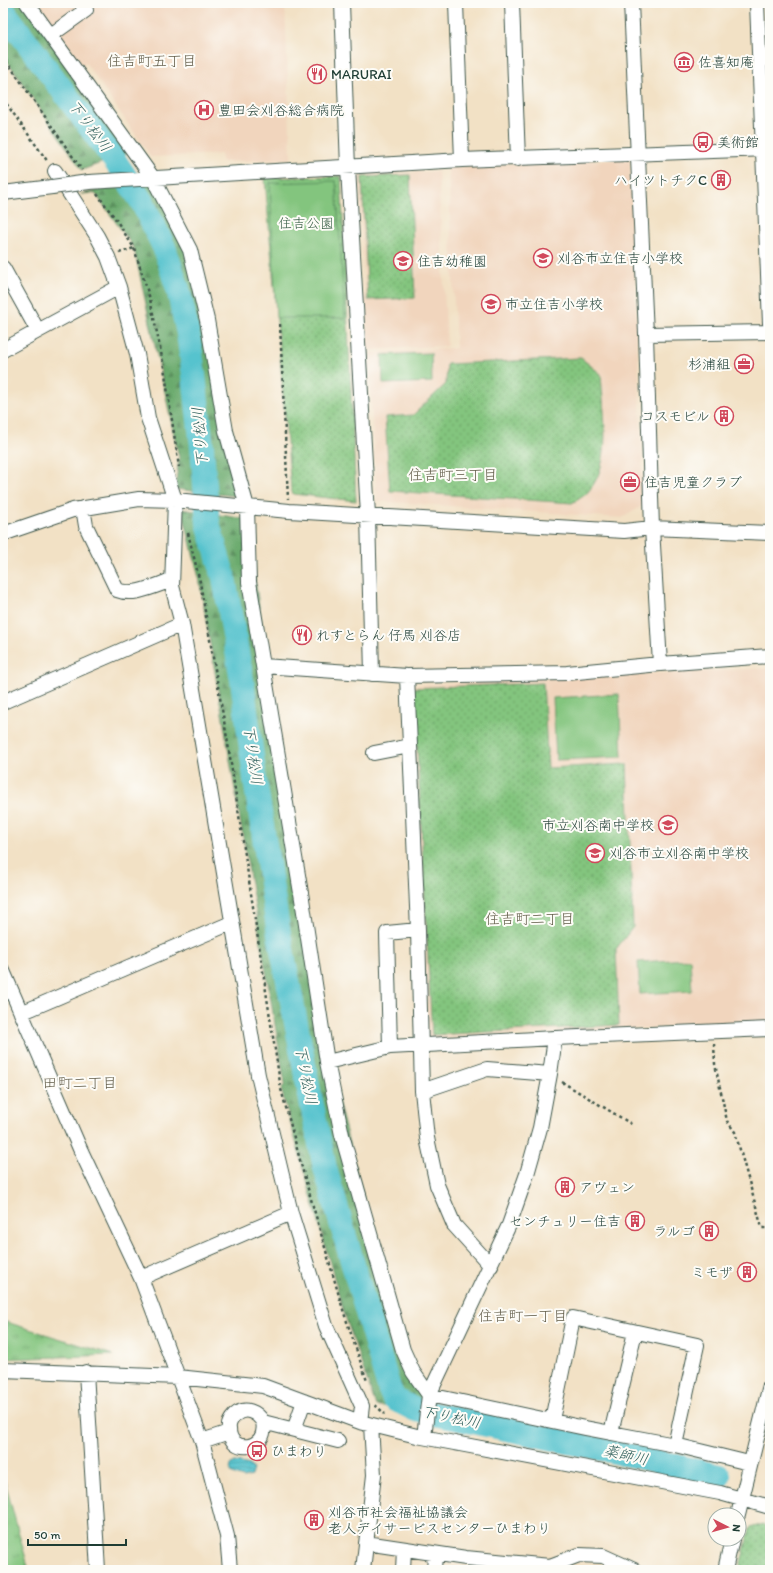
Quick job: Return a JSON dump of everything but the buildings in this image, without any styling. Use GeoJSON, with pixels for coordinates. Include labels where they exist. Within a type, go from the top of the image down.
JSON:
{"type":"FeatureCollection","features":[{"type":"Feature","properties":{"kind":"street"},"geometry":{"type":"LineString","coordinates":[[27,3],[51,35],[149,178],[190,250],[207,320],[226,431],[247,507],[249,582],[302,899],[327,1062],[342,1135],[403,1350],[413,1372],[429,1395],[675,1445],[749,1463]]}},
{"type":"Feature","properties":{"kind":"street"},"geometry":{"type":"LineString","coordinates":[[51,35],[86,10],[81,3]]}},
{"type":"Feature","properties":{"kind":"street"},"geometry":{"type":"LineString","coordinates":[[342,3],[348,168],[368,515],[372,674]]}},
{"type":"Feature","properties":{"kind":"street"},"geometry":{"type":"LineString","coordinates":[[456,3],[462,160]]}},
{"type":"Feature","properties":{"kind":"street"},"geometry":{"type":"LineString","coordinates":[[512,3],[518,159]]}},
{"type":"Feature","properties":{"kind":"street"},"geometry":{"type":"LineString","coordinates":[[631,3],[636,154],[646,334],[652,528],[660,664]]}},
{"type":"Feature","properties":{"kind":"street"},"geometry":{"type":"LineString","coordinates":[[757,3],[767,149],[770,324]]}},
{"type":"Feature","properties":{"kind":"street"},"geometry":{"type":"LineString","coordinates":[[3,193],[89,182],[149,178],[348,168],[462,160],[767,149]]}},
{"type":"Feature","properties":{"kind":"street"},"geometry":{"type":"LineString","coordinates":[[55,172],[97,236],[108,257],[119,287],[138,354],[148,418],[178,501],[172,586],[182,624],[231,923],[258,1075],[291,1214],[326,1326],[362,1406],[374,1475],[363,1570]]}},
{"type":"Feature","properties":{"kind":"street"},"geometry":{"type":"LineString","coordinates":[[3,268],[38,331]]}},
{"type":"Feature","properties":{"kind":"street"},"geometry":{"type":"LineString","coordinates":[[3,350],[119,287]]}},
{"type":"Feature","properties":{"kind":"street"},"geometry":{"type":"LineString","coordinates":[[646,334],[770,332]]}},
{"type":"Feature","properties":{"kind":"street"},"geometry":{"type":"LineString","coordinates":[[3,534],[73,510],[139,499],[289,511],[624,531],[652,528],[770,533]]}},
{"type":"Feature","properties":{"kind":"street"},"geometry":{"type":"LineString","coordinates":[[83,508],[86,526],[117,590],[124,593],[156,587],[172,580]]}},
{"type":"Feature","properties":{"kind":"street"},"geometry":{"type":"LineString","coordinates":[[3,702],[182,624]]}},
{"type":"Feature","properties":{"kind":"street"},"geometry":{"type":"LineString","coordinates":[[263,666],[407,676],[567,673],[660,664],[770,656]]}},
{"type":"Feature","properties":{"kind":"street"},"geometry":{"type":"LineString","coordinates":[[407,676],[418,930],[422,1091],[427,1138],[437,1185],[454,1225],[491,1266]]}},
{"type":"Feature","properties":{"kind":"street"},"geometry":{"type":"LineString","coordinates":[[374,753],[410,746]]}},
{"type":"Feature","properties":{"kind":"street"},"geometry":{"type":"LineString","coordinates":[[21,1013],[231,923]]}},
{"type":"Feature","properties":{"kind":"street"},"geometry":{"type":"LineString","coordinates":[[390,1048],[387,933],[418,930]]}},
{"type":"Feature","properties":{"kind":"street"},"geometry":{"type":"LineString","coordinates":[[3,971],[81,1151],[141,1278],[202,1441],[226,1536],[230,1570]]}},
{"type":"Feature","properties":{"kind":"street"},"geometry":{"type":"LineString","coordinates":[[327,1062],[390,1048],[422,1044],[770,1029]]}},
{"type":"Feature","properties":{"kind":"street"},"geometry":{"type":"LineString","coordinates":[[424,1437],[429,1395],[491,1266],[509,1225],[527,1174],[540,1128],[555,1038]]}},
{"type":"Feature","properties":{"kind":"street"},"geometry":{"type":"LineString","coordinates":[[422,1091],[487,1069],[550,1074]]}},
{"type":"Feature","properties":{"kind":"street"},"geometry":{"type":"LineString","coordinates":[[141,1278],[291,1214]]}},
{"type":"Feature","properties":{"kind":"street"},"geometry":{"type":"LineString","coordinates":[[552,1420],[573,1318],[697,1345],[675,1445]]}},
{"type":"Feature","properties":{"kind":"street"},"geometry":{"type":"LineString","coordinates":[[611,1433],[635,1332]]}},
{"type":"Feature","properties":{"kind":"street"},"geometry":{"type":"LineString","coordinates":[[3,1370],[86,1372],[178,1377],[263,1386],[365,1424],[424,1437],[741,1498],[770,1507]]}},
{"type":"Feature","properties":{"kind":"street"},"geometry":{"type":"LineString","coordinates":[[86,1372],[98,1570]]}},
{"type":"Feature","properties":{"kind":"street"},"geometry":{"type":"LineString","coordinates":[[739,1507],[749,1463],[770,1385]]}},
{"type":"Feature","properties":{"kind":"street"},"geometry":{"type":"LineString","coordinates":[[294,1430],[304,1401]]}},
{"type":"Feature","properties":{"kind":"street"},"geometry":{"type":"LineString","coordinates":[[241,1411],[254,1412],[260,1416],[263,1422],[263,1435],[260,1441],[254,1445],[248,1447],[241,1446],[235,1443],[231,1438],[228,1425],[235,1414],[241,1411]]}},
{"type":"Feature","properties":{"kind":"street"},"geometry":{"type":"LineString","coordinates":[[263,1422],[338,1441]]}},
{"type":"Feature","properties":{"kind":"street"},"geometry":{"type":"LineString","coordinates":[[202,1441],[229,1432]]}},
{"type":"Feature","properties":{"kind":"street"},"geometry":{"type":"LineString","coordinates":[[366,1543],[435,1554],[466,1564],[498,1566],[550,1566],[579,1555],[603,1556],[634,1570]]}},
{"type":"Feature","properties":{"kind":"street"},"geometry":{"type":"LineString","coordinates":[[725,1570],[730,1547]]}},
{"type":"Feature","properties":{"kind":"street"},"geometry":{"type":"LineString","coordinates":[[403,1570],[404,1549]]}},
{"type":"Feature","properties":{"kind":"street"},"geometry":{"type":"LineString","coordinates":[[434,1570],[435,1554]]}},
{"type":"Feature","properties":{"kind":"path"},"geometry":{"type":"LineString","coordinates":[[3,56],[134,248],[147,292],[164,367],[179,458],[179,472]]}},
{"type":"Feature","properties":{"kind":"path"},"geometry":{"type":"LineString","coordinates":[[3,99],[55,172]]}},
{"type":"Feature","properties":{"kind":"path"},"geometry":{"type":"LineString","coordinates":[[280,324],[289,511]]}},
{"type":"Feature","properties":{"kind":"path"},"geometry":{"type":"LineString","coordinates":[[188,532],[200,582],[227,736],[281,1089],[335,1282],[368,1386]]}},
{"type":"Feature","properties":{"kind":"path"},"geometry":{"type":"LineString","coordinates":[[714,1032],[715,1064],[726,1121],[734,1132],[762,1228],[770,1228]]}},
{"type":"Feature","properties":{"kind":"path"},"geometry":{"type":"LineString","coordinates":[[550,1074],[585,1097],[633,1124]]}},
{"type":"Feature","properties":{"kind":"path"},"geometry":{"type":"LineString","coordinates":[[373,1399],[376,1406],[386,1415]]}},
{"type":"Feature","properties":{"kind":"shaded area","name":"豊田会刈谷総合病院"},"geometry":{"type":"Polygon","coordinates":[[[38,3],[285,3],[291,159],[222,162],[221,154],[151,157],[86,63],[82,66],[38,3]]]}},
{"type":"Feature","properties":{"kind":"shaded area","name":"刈谷市立住吉小学校"},"geometry":{"type":"Polygon","coordinates":[[[630,159],[644,505],[622,518],[377,501],[368,353],[456,348],[448,167],[630,159]]]}},
{"type":"Feature","properties":{"kind":"shaded area","name":"住吉幼稚園"},"geometry":{"type":"Polygon","coordinates":[[[438,171],[447,346],[368,350],[359,175],[438,171]]]}},
{"type":"Feature","properties":{"kind":"shaded area","name":"刈谷市立刈谷南中学校"},"geometry":{"type":"Polygon","coordinates":[[[770,668],[770,1022],[428,1039],[412,685],[770,668]]]}},
{"type":"Feature","properties":{"kind":"green space"},"geometry":{"type":"Polygon","coordinates":[[[3,3],[34,3],[134,151],[82,170],[3,55],[3,3]]]}},
{"type":"Feature","properties":{"kind":"green space"},"geometry":{"type":"Polygon","coordinates":[[[410,175],[415,298],[368,300],[362,177],[410,175]]]}},
{"type":"Feature","properties":{"kind":"green space","name":"住吉公園"},"geometry":{"type":"Polygon","coordinates":[[[341,176],[356,501],[293,494],[291,489],[265,178],[341,176]]]}},
{"type":"Feature","properties":{"kind":"green space"},"geometry":{"type":"Polygon","coordinates":[[[153,178],[190,250],[244,497],[175,489],[179,458],[134,248],[95,193],[81,194],[153,178]]]}},
{"type":"Feature","properties":{"kind":"green space"},"geometry":{"type":"Polygon","coordinates":[[[336,181],[345,318],[276,318],[270,183],[336,181]]]}},
{"type":"Feature","properties":{"kind":"green space"},"geometry":{"type":"Polygon","coordinates":[[[431,353],[432,382],[383,384],[382,355],[431,353]]]}},
{"type":"Feature","properties":{"kind":"green space"},"geometry":{"type":"Polygon","coordinates":[[[581,358],[601,374],[605,420],[604,452],[601,467],[595,481],[587,493],[582,497],[572,503],[390,491],[385,417],[413,415],[446,384],[447,364],[581,358]]]}},
{"type":"Feature","properties":{"kind":"green space"},"geometry":{"type":"Polygon","coordinates":[[[182,509],[246,519],[326,1055],[403,1350],[428,1406],[376,1406],[344,1313],[281,1089],[285,1084],[199,578],[182,509]]]}},
{"type":"Feature","properties":{"kind":"green space"},"geometry":{"type":"Polygon","coordinates":[[[543,683],[548,768],[627,764],[633,927],[616,949],[619,1025],[432,1035],[414,688],[543,683]]]}},
{"type":"Feature","properties":{"kind":"green space"},"geometry":{"type":"Polygon","coordinates":[[[619,694],[622,757],[556,760],[553,698],[619,694]]]}},
{"type":"Feature","properties":{"kind":"green space"},"geometry":{"type":"Polygon","coordinates":[[[690,959],[692,991],[640,994],[638,962],[690,959]]]}},
{"type":"Feature","properties":{"kind":"green space"},"geometry":{"type":"Polygon","coordinates":[[[3,1321],[113,1355],[3,1359],[3,1321]]]}},
{"type":"Feature","properties":{"kind":"green space"},"geometry":{"type":"Polygon","coordinates":[[[3,1475],[29,1570],[3,1570],[3,1475]]]}},
{"type":"Feature","properties":{"kind":"green space"},"geometry":{"type":"Polygon","coordinates":[[[764,1524],[770,1530],[770,1570],[739,1570],[745,1547],[747,1547],[750,1528],[764,1524]]]}},
{"type":"Feature","properties":{"kind":"water"},"geometry":{"type":"Polygon","coordinates":[[[235,1462],[250,1465],[253,1469],[251,1476],[243,1478],[232,1474],[230,1467],[235,1462]]]}},
{"type":"Feature","properties":{"kind":"waterway","name":"下り松川"},"geometry":{"type":"LineString","coordinates":[[3,10],[115,161],[142,202],[164,247],[178,289],[188,333],[194,375],[208,523],[224,578],[242,680],[256,786],[279,934],[310,1096],[325,1168],[389,1388],[394,1399],[416,1410],[634,1456],[719,1476]]}},
{"type":"Feature","properties":{"kind":"place","name":"佐喜知庵"},"geometry":{"type":"Point","coordinates":[684,62]}},
{"type":"Feature","properties":{"kind":"place","name":"MARURAI"},"geometry":{"type":"Point","coordinates":[317,74]}},
{"type":"Feature","properties":{"kind":"place","name":"豊田会刈谷総合病院"},"geometry":{"type":"Point","coordinates":[204,110]}},
{"type":"Feature","properties":{"kind":"place","name":"美術館"},"geometry":{"type":"Point","coordinates":[703,142]}},
{"type":"Feature","properties":{"kind":"place","name":"ハイツトチクC"},"geometry":{"type":"Point","coordinates":[721,180]}},
{"type":"Feature","properties":{"kind":"place","name":"刈谷市立住吉小学校"},"geometry":{"type":"Point","coordinates":[543,258]}},
{"type":"Feature","properties":{"kind":"place","name":"住吉幼稚園"},"geometry":{"type":"Point","coordinates":[403,261]}},
{"type":"Feature","properties":{"kind":"place","name":"市立住吉小学校"},"geometry":{"type":"Point","coordinates":[491,304]}},
{"type":"Feature","properties":{"kind":"place","name":"杉浦組"},"geometry":{"type":"Point","coordinates":[744,364]}},
{"type":"Feature","properties":{"kind":"place","name":"コスモビル"},"geometry":{"type":"Point","coordinates":[724,416]}},
{"type":"Feature","properties":{"kind":"place","name":"住吉児童クラブ"},"geometry":{"type":"Point","coordinates":[630,482]}},
{"type":"Feature","properties":{"kind":"place","name":"れすとらん 仔馬 刈谷店"},"geometry":{"type":"Point","coordinates":[302,635]}},
{"type":"Feature","properties":{"kind":"place","name":"市立刈谷南中学校"},"geometry":{"type":"Point","coordinates":[668,825]}},
{"type":"Feature","properties":{"kind":"place","name":"刈谷市立刈谷南中学校"},"geometry":{"type":"Point","coordinates":[595,853]}},
{"type":"Feature","properties":{"kind":"place","name":"アヴェン"},"geometry":{"type":"Point","coordinates":[565,1187]}},
{"type":"Feature","properties":{"kind":"place","name":"センチュリー住吉"},"geometry":{"type":"Point","coordinates":[635,1221]}},
{"type":"Feature","properties":{"kind":"place","name":"ラルゴ"},"geometry":{"type":"Point","coordinates":[709,1231]}},
{"type":"Feature","properties":{"kind":"place","name":"ミモザ"},"geometry":{"type":"Point","coordinates":[747,1272]}},
{"type":"Feature","properties":{"kind":"place","name":"ひまわり"},"geometry":{"type":"Point","coordinates":[257,1451]}},
{"type":"Feature","properties":{"kind":"place","name":"刈谷市社会福祉協議会 老人デイサービスセンターひまわり"},"geometry":{"type":"Point","coordinates":[314,1520]}},
{"type":"Feature","properties":{"kind":"district","name":"住吉町五丁目"},"geometry":{"type":"Point","coordinates":[152,61]}},
{"type":"Feature","properties":{"kind":"district","name":"住吉町三丁目"},"geometry":{"type":"Point","coordinates":[453,475]}},
{"type":"Feature","properties":{"kind":"district","name":"住吉町二丁目"},"geometry":{"type":"Point","coordinates":[530,919]}},
{"type":"Feature","properties":{"kind":"district","name":"田町二丁目"},"geometry":{"type":"Point","coordinates":[80,1083]}},
{"type":"Feature","properties":{"kind":"district","name":"住吉町一丁目"},"geometry":{"type":"Point","coordinates":[523,1316]}},
{"type":"Feature","properties":{"kind":"water label","name":"薬師川"},"geometry":{"type":"Point","coordinates":[626,1455]}}]}
